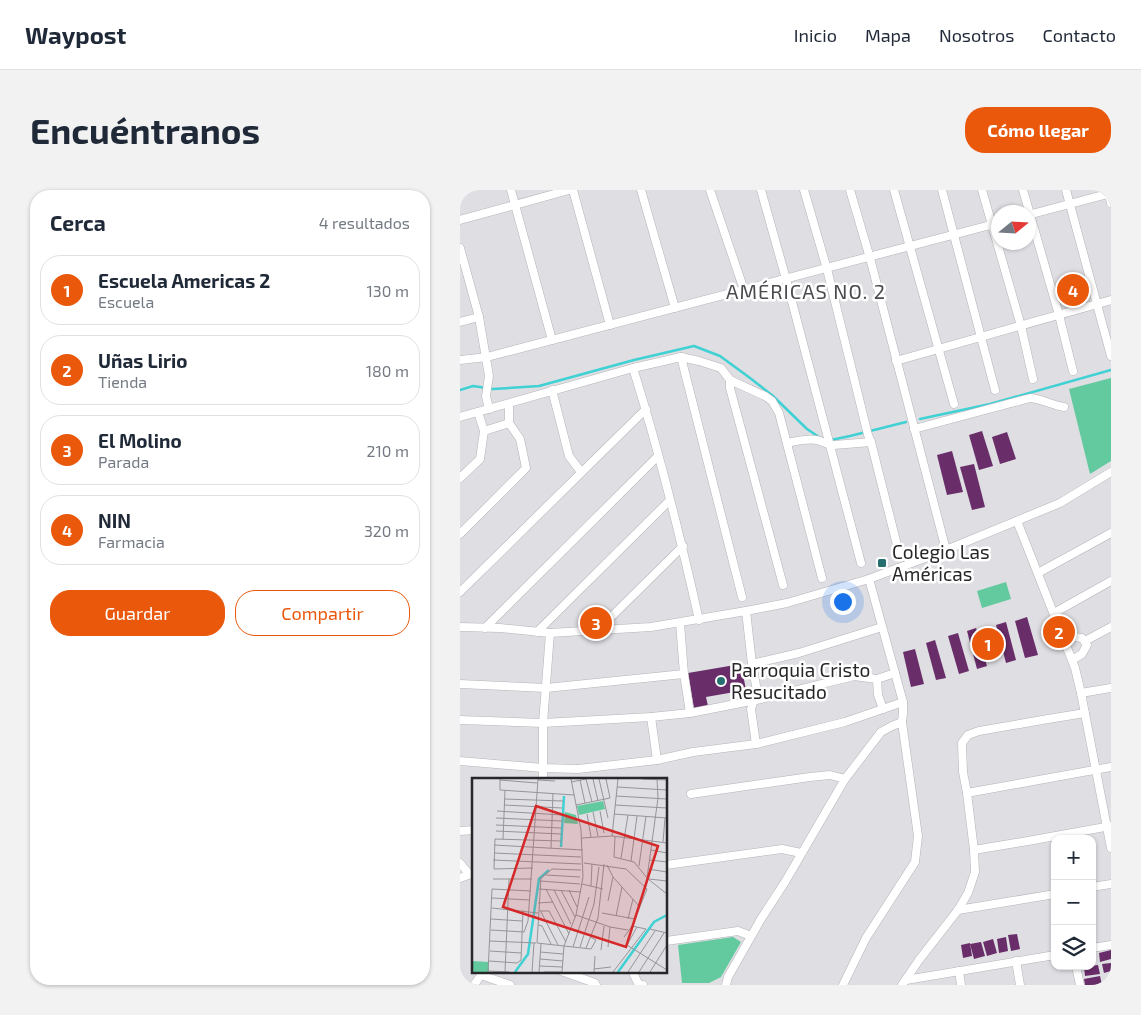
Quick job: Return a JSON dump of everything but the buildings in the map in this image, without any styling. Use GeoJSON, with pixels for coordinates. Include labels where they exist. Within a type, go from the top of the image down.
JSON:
{"type":"FeatureCollection","features":[{"type":"Feature","properties":{"kind":"street"},"geometry":{"type":"LineString","coordinates":[[511,190],[552,340]]}},
{"type":"Feature","properties":{"kind":"street"},"geometry":{"type":"LineString","coordinates":[[460,220],[569,190]]}},
{"type":"Feature","properties":{"kind":"street"},"geometry":{"type":"LineString","coordinates":[[573,190],[610,325]]}},
{"type":"Feature","properties":{"kind":"street"},"geometry":{"type":"LineString","coordinates":[[641,190],[675,308]]}},
{"type":"Feature","properties":{"kind":"street"},"geometry":{"type":"LineString","coordinates":[[710,190],[744,290]]}},
{"type":"Feature","properties":{"kind":"street"},"geometry":{"type":"LineString","coordinates":[[761,190],[861,564]]}},
{"type":"Feature","properties":{"kind":"street"},"geometry":{"type":"LineString","coordinates":[[804,190],[827,269],[899,553]]}},
{"type":"Feature","properties":{"kind":"street"},"geometry":{"type":"LineString","coordinates":[[850,190],[870,258],[944,543]]}},
{"type":"Feature","properties":{"kind":"street"},"geometry":{"type":"LineString","coordinates":[[894,190],[954,404]]}},
{"type":"Feature","properties":{"kind":"street"},"geometry":{"type":"LineString","coordinates":[[942,190],[995,390]]}},
{"type":"Feature","properties":{"kind":"street"},"geometry":{"type":"LineString","coordinates":[[982,190],[991,214]]}},
{"type":"Feature","properties":{"kind":"street"},"geometry":{"type":"LineString","coordinates":[[1023,190],[1027,205]]}},
{"type":"Feature","properties":{"kind":"street"},"geometry":{"type":"LineString","coordinates":[[1066,190],[1111,356]]}},
{"type":"Feature","properties":{"kind":"street"},"geometry":{"type":"LineString","coordinates":[[1036,213],[1109,192],[1111,203]]}},
{"type":"Feature","properties":{"kind":"street"},"geometry":{"type":"LineString","coordinates":[[460,360],[486,357],[991,225]]}},
{"type":"Feature","properties":{"kind":"street"},"geometry":{"type":"LineString","coordinates":[[1036,238],[1059,315],[1073,371]]}},
{"type":"Feature","properties":{"kind":"street"},"geometry":{"type":"LineString","coordinates":[[460,248],[480,317],[489,376],[486,396],[489,409]]}},
{"type":"Feature","properties":{"kind":"street"},"geometry":{"type":"LineString","coordinates":[[1002,250],[1034,379]]}},
{"type":"Feature","properties":{"kind":"street"},"geometry":{"type":"LineString","coordinates":[[896,360],[1111,300]]}},
{"type":"Feature","properties":{"kind":"street"},"geometry":{"type":"LineString","coordinates":[[460,322],[480,317]]}},
{"type":"Feature","properties":{"kind":"street"},"geometry":{"type":"LineString","coordinates":[[681,357],[742,597]]}},
{"type":"Feature","properties":{"kind":"street"},"geometry":{"type":"LineString","coordinates":[[460,417],[633,368],[681,357],[721,368],[730,380],[772,401],[779,413],[822,578]]}},
{"type":"Feature","properties":{"kind":"street"},"geometry":{"type":"LineString","coordinates":[[633,368],[670,500],[699,620]]}},
{"type":"Feature","properties":{"kind":"street"},"geometry":{"type":"LineString","coordinates":[[730,380],[730,388],[783,585]]}},
{"type":"Feature","properties":{"kind":"street"},"geometry":{"type":"LineString","coordinates":[[552,390],[569,456],[581,472]]}},
{"type":"Feature","properties":{"kind":"street"},"geometry":{"type":"LineString","coordinates":[[914,429],[1030,398],[1040,399],[1056,406],[1064,407]]}},
{"type":"Feature","properties":{"kind":"street"},"geometry":{"type":"LineString","coordinates":[[460,534],[526,468],[520,439],[509,423],[508,404]]}},
{"type":"Feature","properties":{"kind":"street"},"geometry":{"type":"LineString","coordinates":[[460,592],[646,409]]}},
{"type":"Feature","properties":{"kind":"street"},"geometry":{"type":"LineString","coordinates":[[460,478],[480,459],[484,431],[478,412]]}},
{"type":"Feature","properties":{"kind":"street"},"geometry":{"type":"LineString","coordinates":[[484,431],[509,423]]}},
{"type":"Feature","properties":{"kind":"street"},"geometry":{"type":"LineString","coordinates":[[787,443],[806,439],[834,445],[870,438]]}},
{"type":"Feature","properties":{"kind":"street"},"geometry":{"type":"LineString","coordinates":[[485,628],[658,456]]}},
{"type":"Feature","properties":{"kind":"street"},"geometry":{"type":"LineString","coordinates":[[460,627],[500,628],[550,633],[651,627],[699,620],[787,602],[869,579],[944,543],[1017,521],[1060,503],[1111,472]]}},
{"type":"Feature","properties":{"kind":"street"},"geometry":{"type":"LineString","coordinates":[[537,632],[670,500]]}},
{"type":"Feature","properties":{"kind":"street"},"geometry":{"type":"LineString","coordinates":[[1017,521],[1065,641],[1082,693],[1109,827],[1111,848]]}},
{"type":"Feature","properties":{"kind":"street"},"geometry":{"type":"LineString","coordinates":[[1038,573],[1111,533]]}},
{"type":"Feature","properties":{"kind":"street"},"geometry":{"type":"LineString","coordinates":[[597,631],[682,546]]}},
{"type":"Feature","properties":{"kind":"street"},"geometry":{"type":"LineString","coordinates":[[843,985],[866,938],[915,862],[918,836],[902,722],[904,713],[903,702],[869,579]]}},
{"type":"Feature","properties":{"kind":"street"},"geometry":{"type":"LineString","coordinates":[[1054,613],[1111,581]]}},
{"type":"Feature","properties":{"kind":"street"},"geometry":{"type":"LineString","coordinates":[[746,611],[756,691],[751,708],[756,744]]}},
{"type":"Feature","properties":{"kind":"street"},"geometry":{"type":"LineString","coordinates":[[680,623],[684,674],[690,713]]}},
{"type":"Feature","properties":{"kind":"street"},"geometry":{"type":"LineString","coordinates":[[752,664],[799,653],[882,627]]}},
{"type":"Feature","properties":{"kind":"street"},"geometry":{"type":"LineString","coordinates":[[1085,641],[1111,627]]}},
{"type":"Feature","properties":{"kind":"street"},"geometry":{"type":"LineString","coordinates":[[543,778],[543,723],[550,633]]}},
{"type":"Feature","properties":{"kind":"street"},"geometry":{"type":"LineString","coordinates":[[1065,641],[1074,636],[1082,638],[1087,645],[1082,654],[1072,660]]}},
{"type":"Feature","properties":{"kind":"street"},"geometry":{"type":"LineString","coordinates":[[460,720],[543,723],[690,713],[854,676],[877,679],[894,673]]}},
{"type":"Feature","properties":{"kind":"street"},"geometry":{"type":"LineString","coordinates":[[460,684],[546,688],[684,674]]}},
{"type":"Feature","properties":{"kind":"street"},"geometry":{"type":"LineString","coordinates":[[877,679],[878,695],[883,709]]}},
{"type":"Feature","properties":{"kind":"street"},"geometry":{"type":"LineString","coordinates":[[1082,693],[1111,688]]}},
{"type":"Feature","properties":{"kind":"street"},"geometry":{"type":"LineString","coordinates":[[460,761],[578,769],[657,760],[693,752],[756,744],[845,722],[903,702]]}},
{"type":"Feature","properties":{"kind":"street"},"geometry":{"type":"LineString","coordinates":[[904,982],[958,910],[968,893],[975,872],[974,850],[963,772],[962,743],[968,735],[979,731],[1085,713]]}},
{"type":"Feature","properties":{"kind":"street"},"geometry":{"type":"LineString","coordinates":[[651,717],[657,760]]}},
{"type":"Feature","properties":{"kind":"street"},"geometry":{"type":"LineString","coordinates":[[726,985],[728,977],[751,936],[845,780],[881,732],[902,722]]}},
{"type":"Feature","properties":{"kind":"street"},"geometry":{"type":"LineString","coordinates":[[967,793],[1111,767]]}},
{"type":"Feature","properties":{"kind":"street"},"geometry":{"type":"LineString","coordinates":[[691,794],[810,776],[830,775],[845,780]]}},
{"type":"Feature","properties":{"kind":"street"},"geometry":{"type":"LineString","coordinates":[[974,850],[1109,827]]}},
{"type":"Feature","properties":{"kind":"street"},"geometry":{"type":"LineString","coordinates":[[668,866],[782,849],[801,853]]}},
{"type":"Feature","properties":{"kind":"street"},"geometry":{"type":"LineString","coordinates":[[460,863],[471,873],[460,878]]}},
{"type":"Feature","properties":{"kind":"street"},"geometry":{"type":"LineString","coordinates":[[1096,886],[1111,884]]}},
{"type":"Feature","properties":{"kind":"street"},"geometry":{"type":"LineString","coordinates":[[958,910],[1051,895]]}},
{"type":"Feature","properties":{"kind":"street"},"geometry":{"type":"LineString","coordinates":[[668,941],[738,931],[751,936]]}},
{"type":"Feature","properties":{"kind":"street"},"geometry":{"type":"LineString","coordinates":[[1096,947],[1111,945]]}},
{"type":"Feature","properties":{"kind":"street"},"geometry":{"type":"LineString","coordinates":[[904,982],[1051,956]]}},
{"type":"Feature","properties":{"kind":"street"},"geometry":{"type":"LineString","coordinates":[[1016,961],[1020,985]]}},
{"type":"Feature","properties":{"kind":"street"},"geometry":{"type":"LineString","coordinates":[[1077,970],[1080,985]]}},
{"type":"Feature","properties":{"kind":"street"},"geometry":{"type":"LineString","coordinates":[[958,971],[961,985]]}},
{"type":"Feature","properties":{"kind":"street"},"geometry":{"type":"LineString","coordinates":[[563,972],[596,985]]}},
{"type":"Feature","properties":{"kind":"street"},"geometry":{"type":"LineString","coordinates":[[634,972],[639,985],[643,985]]}},
{"type":"Feature","properties":{"kind":"street"},"geometry":{"type":"LineString","coordinates":[[474,985],[481,975],[510,985]]}},
{"type":"Feature","properties":{"kind":"green space"},"geometry":{"type":"Polygon","coordinates":[[[1111,378],[1111,461],[1090,474],[1069,389],[1111,378]]]}},
{"type":"Feature","properties":{"kind":"green space"},"geometry":{"type":"Polygon","coordinates":[[[1006,582],[1011,599],[982,608],[977,591],[1006,582]]]}},
{"type":"Feature","properties":{"kind":"green space"},"geometry":{"type":"Polygon","coordinates":[[[733,937],[741,942],[721,977],[709,983],[682,983],[678,945],[733,937]]]}},
{"type":"Feature","properties":{"kind":"waterway"},"geometry":{"type":"LineString","coordinates":[[460,390],[473,386],[493,389],[539,386],[694,346],[720,356],[773,396],[807,429],[819,437]]}},
{"type":"Feature","properties":{"kind":"waterway"},"geometry":{"type":"LineString","coordinates":[[920,419],[990,404],[1111,370]]}},
{"type":"Feature","properties":{"kind":"waterway"},"geometry":{"type":"LineString","coordinates":[[831,440],[906,422]]}},
{"type":"Feature","properties":{"kind":"place","name":"NIN"},"geometry":{"type":"Point","coordinates":[1073,290]}},
{"type":"Feature","properties":{"kind":"place","name":"Colegio Las Américas"},"geometry":{"type":"Point","coordinates":[882,563]}},
{"type":"Feature","properties":{"kind":"place","name":"El Molino"},"geometry":{"type":"Point","coordinates":[596,623]}},
{"type":"Feature","properties":{"kind":"place","name":"Uñas Lirio"},"geometry":{"type":"Point","coordinates":[1059,632]}},
{"type":"Feature","properties":{"kind":"place","name":"Escuela Americas 2"},"geometry":{"type":"Point","coordinates":[988,644]}},
{"type":"Feature","properties":{"kind":"place","name":"Parroquia Cristo Resucitado"},"geometry":{"type":"Point","coordinates":[721,681]}},
{"type":"Feature","properties":{"kind":"district","name":"AMÉRICAS NO. 2"},"geometry":{"type":"Point","coordinates":[806,292]}}]}
